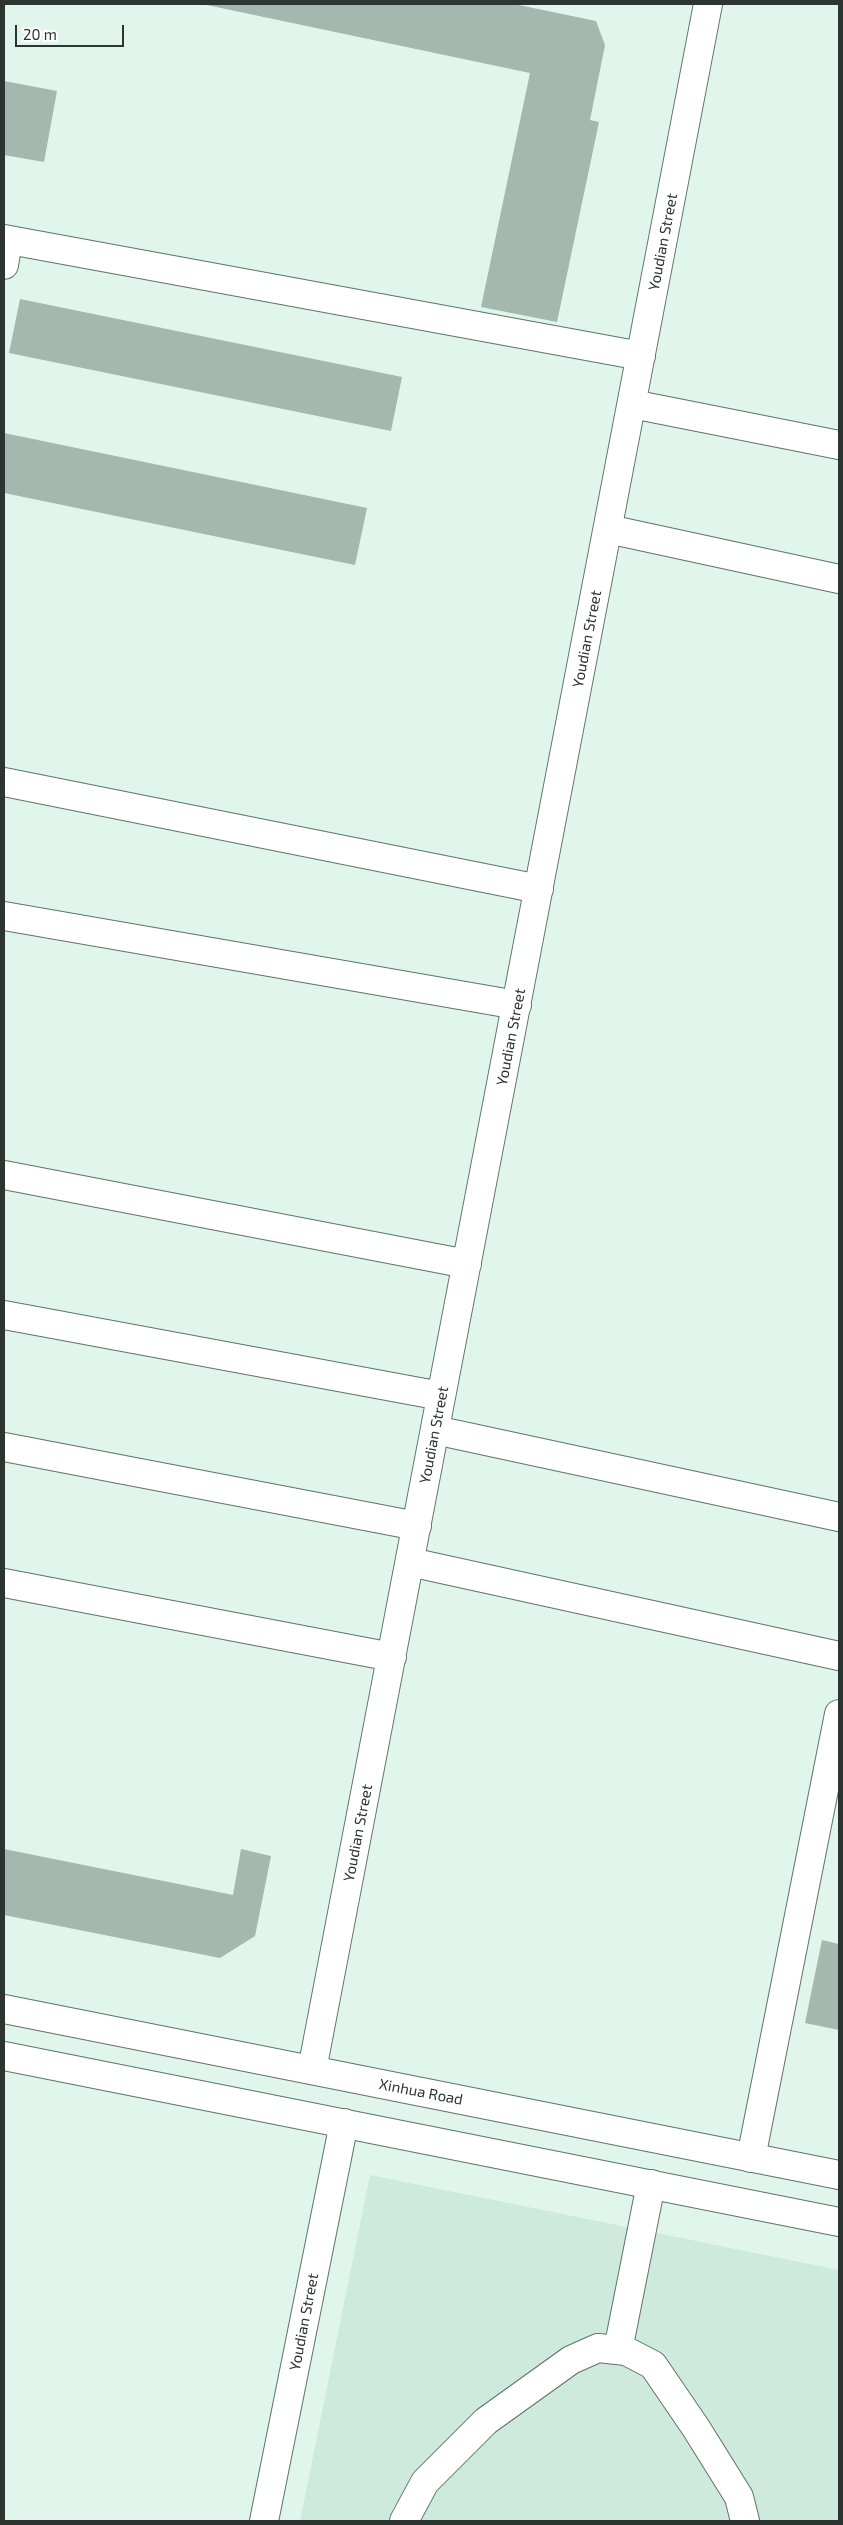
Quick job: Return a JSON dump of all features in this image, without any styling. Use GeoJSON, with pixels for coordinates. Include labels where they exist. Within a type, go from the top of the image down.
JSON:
{"type":"FeatureCollection","features":[{"type":"Feature","properties":{"kind":"street","name":"Youdian Street"},"geometry":{"type":"LineString","coordinates":[[312,2070],[708,4]]}},
{"type":"Feature","properties":{"kind":"street"},"geometry":{"type":"LineString","coordinates":[[5,248],[641,356]]}},
{"type":"Feature","properties":{"kind":"street"},"geometry":{"type":"LineString","coordinates":[[632,404],[839,445]]}},
{"type":"Feature","properties":{"kind":"street"},"geometry":{"type":"LineString","coordinates":[[608,529],[839,579]]}},
{"type":"Feature","properties":{"kind":"street"},"geometry":{"type":"LineString","coordinates":[[4,782],[539,889]]}},
{"type":"Feature","properties":{"kind":"street"},"geometry":{"type":"LineString","coordinates":[[4,916],[517,1005]]}},
{"type":"Feature","properties":{"kind":"street"},"geometry":{"type":"LineString","coordinates":[[4,1175],[467,1264]]}},
{"type":"Feature","properties":{"kind":"street"},"geometry":{"type":"LineString","coordinates":[[4,1315],[442,1396]]}},
{"type":"Feature","properties":{"kind":"street"},"geometry":{"type":"LineString","coordinates":[[435,1430],[839,1517]]}},
{"type":"Feature","properties":{"kind":"street"},"geometry":{"type":"LineString","coordinates":[[4,1447],[417,1526]]}},
{"type":"Feature","properties":{"kind":"street"},"geometry":{"type":"LineString","coordinates":[[410,1562],[839,1656]]}},
{"type":"Feature","properties":{"kind":"street"},"geometry":{"type":"LineString","coordinates":[[4,1583],[392,1657]]}},
{"type":"Feature","properties":{"kind":"street"},"geometry":{"type":"LineString","coordinates":[[751,2158],[839,1714]]}},
{"type":"Feature","properties":{"kind":"street","name":"Xinhua Road"},"geometry":{"type":"LineString","coordinates":[[4,2009],[839,2175]]}},
{"type":"Feature","properties":{"kind":"street"},"geometry":{"type":"LineString","coordinates":[[4,2056],[839,2222]]}},
{"type":"Feature","properties":{"kind":"street","name":"Youdian Street"},"geometry":{"type":"LineString","coordinates":[[264,2521],[344,2124]]}},
{"type":"Feature","properties":{"kind":"street"},"geometry":{"type":"LineString","coordinates":[[618,2350],[651,2184]]}},
{"type":"Feature","properties":{"kind":"street"},"geometry":{"type":"LineString","coordinates":[[404,2521],[425,2482],[486,2420],[571,2360],[598,2348],[626,2351],[652,2365],[696,2428],[739,2497],[745,2521]]}},
{"type":"Feature","properties":{"kind":"shaded area"},"geometry":{"type":"Polygon","coordinates":[[[370,2175],[839,2270],[839,2521],[300,2521],[370,2175]]]}},
{"type":"Feature","properties":{"kind":"building"},"geometry":{"type":"Polygon","coordinates":[[[202,4],[514,4],[596,21],[605,45],[590,120],[599,122],[557,322],[481,307],[530,73],[202,4]]]}},
{"type":"Feature","properties":{"kind":"building"},"geometry":{"type":"Polygon","coordinates":[[[4,81],[57,91],[44,162],[4,155],[4,81]]]}},
{"type":"Feature","properties":{"kind":"building"},"geometry":{"type":"Polygon","coordinates":[[[20,299],[402,377],[391,431],[9,353],[20,299]]]}},
{"type":"Feature","properties":{"kind":"building"},"geometry":{"type":"Polygon","coordinates":[[[4,433],[367,508],[355,565],[4,493],[4,433]]]}},
{"type":"Feature","properties":{"kind":"building"},"geometry":{"type":"Polygon","coordinates":[[[4,1849],[233,1895],[241,1849],[271,1856],[255,1936],[220,1958],[4,1915],[4,1849]]]}},
{"type":"Feature","properties":{"kind":"building"},"geometry":{"type":"Polygon","coordinates":[[[822,1940],[839,1944],[839,2030],[805,2023],[822,1940]]]}}]}
